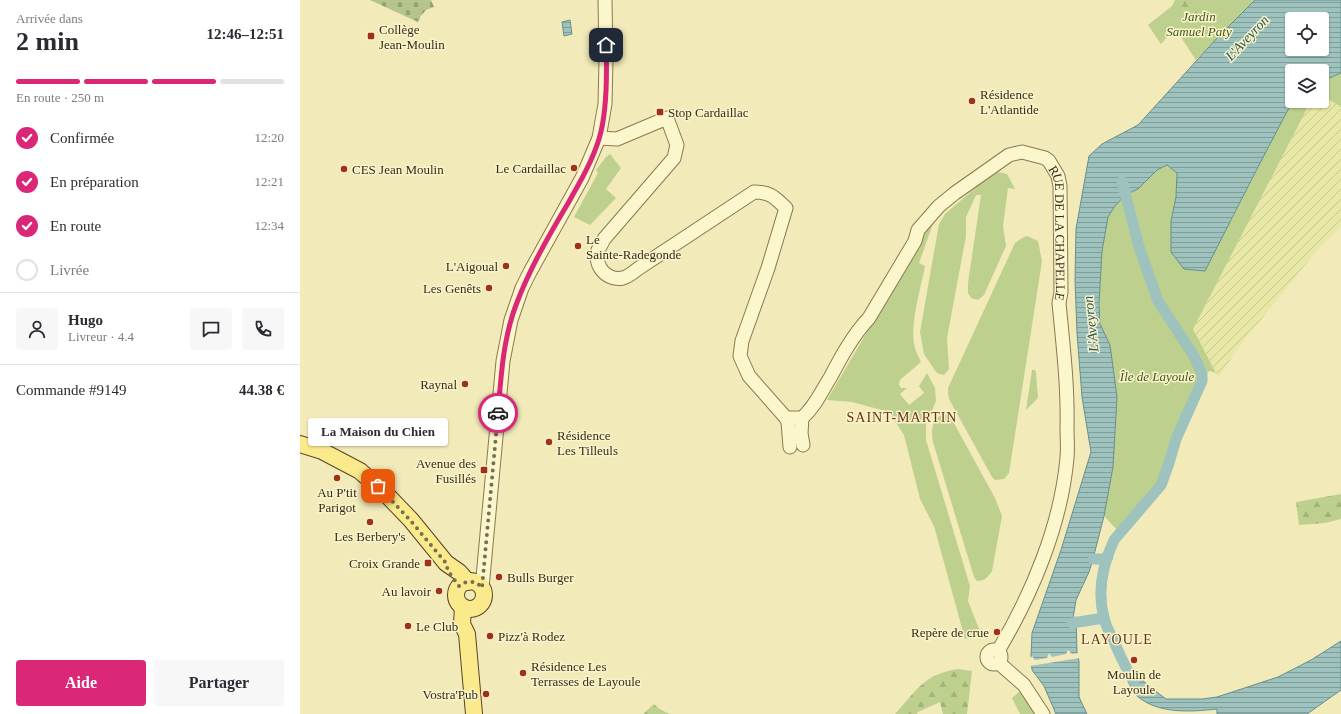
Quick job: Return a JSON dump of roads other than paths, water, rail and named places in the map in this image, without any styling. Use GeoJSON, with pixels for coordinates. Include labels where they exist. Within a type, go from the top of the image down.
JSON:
{"type":"FeatureCollection","features":[{"type":"Feature","properties":{"kind":"main road"},"geometry":{"type":"LineString","coordinates":[[300,444],[322,451],[360,471],[386,494],[446,563],[448,571],[471,585],[484,599],[479,606],[469,608],[460,605],[456,598],[457,590],[471,585]]}},
{"type":"Feature","properties":{"kind":"main road"},"geometry":{"type":"LineString","coordinates":[[469,608],[462,624],[467,634],[474,714]]}},
{"type":"Feature","properties":{"kind":"street"},"geometry":{"type":"LineString","coordinates":[[471,585],[485,564],[503,361],[515,306],[530,272],[582,178],[599,138],[604,104],[606,60],[605,0]]}},
{"type":"Feature","properties":{"kind":"street"},"geometry":{"type":"LineString","coordinates":[[599,138],[617,139],[667,118],[678,145],[674,158],[604,239],[599,250],[599,267],[603,273],[609,277],[623,278],[754,192],[763,192],[772,195],[786,208],[768,268],[742,341],[740,356],[749,376],[786,418],[788,422],[790,447]]}},
{"type":"Feature","properties":{"kind":"street","name":"RUE DE LA CHAPELLE"},"geometry":{"type":"LineString","coordinates":[[802,418],[812,409],[860,328],[869,318],[915,241],[918,230],[939,206],[954,193],[1009,155],[1022,152],[1049,161],[1058,176],[1060,186],[1061,292],[1059,303],[1068,395],[1067,458],[1058,512],[1052,535],[1040,566],[998,657],[1024,685],[1042,714]]}},
{"type":"Feature","properties":{"kind":"street"},"geometry":{"type":"LineString","coordinates":[[786,418],[802,418],[801,433],[803,445]]}},
{"type":"Feature","properties":{"kind":"water","name":"L'Aveyron"},"geometry":{"type":"Polygon","coordinates":[[[1255,0],[1341,0],[1341,73],[1329,78],[1329,64],[1285,64],[1285,108],[1289,108],[1205,271],[1184,269],[1171,252],[1171,221],[1176,197],[1177,173],[1167,165],[1157,170],[1138,189],[1125,195],[1108,217],[1102,251],[1099,304],[1100,324],[1110,345],[1117,397],[1113,467],[1104,516],[1093,559],[1089,572],[1076,600],[1073,618],[1076,617],[1077,653],[1079,661],[1079,697],[1087,714],[1056,714],[1044,686],[1032,670],[1031,655],[1032,633],[1061,550],[1091,452],[1082,397],[1077,333],[1075,280],[1076,229],[1089,156],[1102,144],[1138,125],[1218,37],[1255,0]]]}},
{"type":"Feature","properties":{"kind":"water"},"geometry":{"type":"Polygon","coordinates":[[[570,20],[572,34],[564,36],[562,22],[570,20]]]}},
{"type":"Feature","properties":{"kind":"water"},"geometry":{"type":"Polygon","coordinates":[[[1341,641],[1341,690],[1307,714],[1217,714],[1217,709],[1185,711],[1164,709],[1145,702],[1137,696],[1131,688],[1124,671],[1128,667],[1166,699],[1202,699],[1217,697],[1278,677],[1311,660],[1341,641]]]}},
{"type":"Feature","properties":{"kind":"waterway"},"geometry":{"type":"LineString","coordinates":[[1122,181],[1139,247],[1158,301],[1194,356],[1202,374],[1202,381],[1176,439],[1161,485],[1114,540],[1104,568],[1101,588],[1104,618],[1122,659],[1134,681]]}},
{"type":"Feature","properties":{"kind":"waterway"},"geometry":{"type":"LineString","coordinates":[[1093,559],[1108,557]]}},
{"type":"Feature","properties":{"kind":"waterway"},"geometry":{"type":"LineString","coordinates":[[1072,623],[1104,618]]}},
{"type":"Feature","properties":{"kind":"place","name":"Collège Jean-Moulin"},"geometry":{"type":"Point","coordinates":[371,36]}},
{"type":"Feature","properties":{"kind":"place","name":"Résidence L'Atlantide"},"geometry":{"type":"Point","coordinates":[972,101]}},
{"type":"Feature","properties":{"kind":"place","name":"Stop Cardaillac"},"geometry":{"type":"Point","coordinates":[660,112]}},
{"type":"Feature","properties":{"kind":"place","name":"Le Cardaillac"},"geometry":{"type":"Point","coordinates":[574,168]}},
{"type":"Feature","properties":{"kind":"place","name":"CES Jean Moulin"},"geometry":{"type":"Point","coordinates":[344,169]}},
{"type":"Feature","properties":{"kind":"place","name":"Le Sainte-Radegonde"},"geometry":{"type":"Point","coordinates":[578,246]}},
{"type":"Feature","properties":{"kind":"place","name":"L'Aigoual"},"geometry":{"type":"Point","coordinates":[506,266]}},
{"type":"Feature","properties":{"kind":"place","name":"Les Genêts"},"geometry":{"type":"Point","coordinates":[489,288]}},
{"type":"Feature","properties":{"kind":"place","name":"Raynal"},"geometry":{"type":"Point","coordinates":[465,384]}},
{"type":"Feature","properties":{"kind":"place","name":"Résidence Les Tilleuls"},"geometry":{"type":"Point","coordinates":[549,442]}},
{"type":"Feature","properties":{"kind":"place","name":"Avenue des Fusillés"},"geometry":{"type":"Point","coordinates":[484,470]}},
{"type":"Feature","properties":{"kind":"place","name":"Au P'tit Parigot"},"geometry":{"type":"Point","coordinates":[337,478]}},
{"type":"Feature","properties":{"kind":"place","name":"La Maison du Chien"},"geometry":{"type":"Point","coordinates":[378,486]}},
{"type":"Feature","properties":{"kind":"place","name":"Les Berbery's"},"geometry":{"type":"Point","coordinates":[370,522]}},
{"type":"Feature","properties":{"kind":"place","name":"Croix Grande"},"geometry":{"type":"Point","coordinates":[428,563]}},
{"type":"Feature","properties":{"kind":"place","name":"Bulls Burger"},"geometry":{"type":"Point","coordinates":[499,577]}},
{"type":"Feature","properties":{"kind":"place","name":"Au lavoir"},"geometry":{"type":"Point","coordinates":[439,591]}},
{"type":"Feature","properties":{"kind":"place","name":"Le Club"},"geometry":{"type":"Point","coordinates":[408,626]}},
{"type":"Feature","properties":{"kind":"place","name":"Repère de crue"},"geometry":{"type":"Point","coordinates":[997,632]}},
{"type":"Feature","properties":{"kind":"place","name":"Pizz'à Rodez"},"geometry":{"type":"Point","coordinates":[490,636]}},
{"type":"Feature","properties":{"kind":"place","name":"Moulin de Layoule"},"geometry":{"type":"Point","coordinates":[1134,660]}},
{"type":"Feature","properties":{"kind":"place","name":"Résidence Les Terrasses de Layoule"},"geometry":{"type":"Point","coordinates":[523,673]}},
{"type":"Feature","properties":{"kind":"place","name":"Vostra'Pub"},"geometry":{"type":"Point","coordinates":[486,694]}},
{"type":"Feature","properties":{"kind":"district","name":"SAINT-MARTIN"},"geometry":{"type":"Point","coordinates":[902,417]}},
{"type":"Feature","properties":{"kind":"district","name":"LAYOULE"},"geometry":{"type":"Point","coordinates":[1117,639]}},
{"type":"Feature","properties":{"kind":"park label","name":"Jardin Samuel Paty"},"geometry":{"type":"Point","coordinates":[1199,24]}},
{"type":"Feature","properties":{"kind":"park label","name":"Île de Layoule"},"geometry":{"type":"Point","coordinates":[1157,376]}}]}
